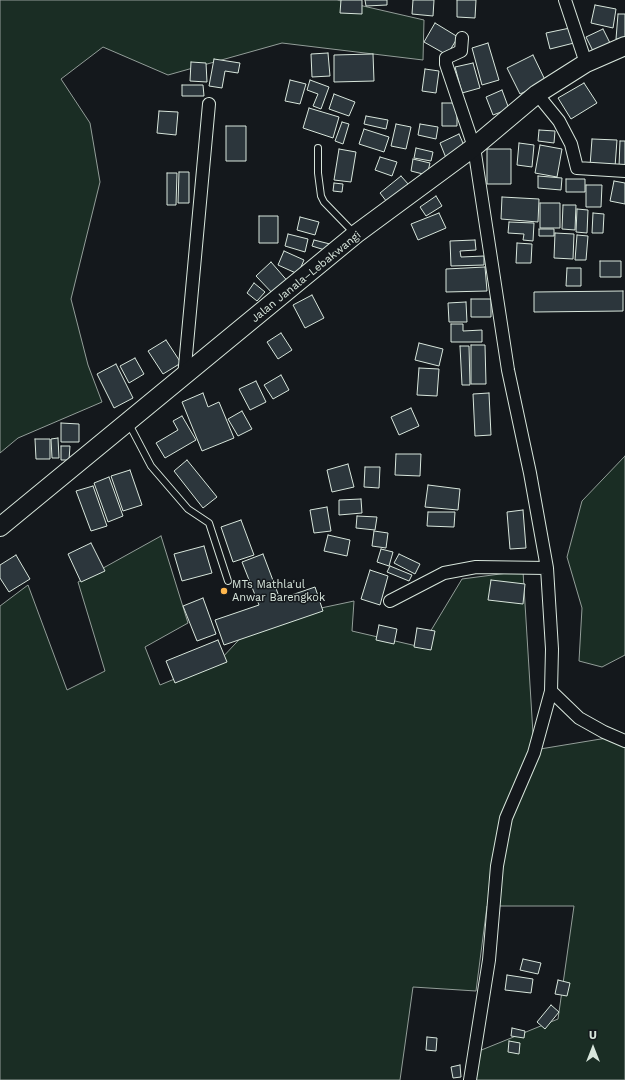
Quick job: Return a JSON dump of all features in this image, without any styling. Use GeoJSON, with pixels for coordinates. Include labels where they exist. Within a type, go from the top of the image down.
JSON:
{"type":"FeatureCollection","features":[{"type":"Feature","properties":{"kind":"main road","name":"Jalan Janala–Lebakwangi"},"geometry":{"type":"LineString","coordinates":[[0,527],[356,234],[474,147],[537,94],[586,63],[625,46]]}},
{"type":"Feature","properties":{"kind":"street"},"geometry":{"type":"LineString","coordinates":[[565,0],[586,63]]}},
{"type":"Feature","properties":{"kind":"street"},"geometry":{"type":"LineString","coordinates":[[462,38],[461,51],[446,58],[446,64],[474,147],[508,370],[548,568],[552,649],[551,691],[534,753],[506,818],[497,866],[489,960],[470,1080]]}},
{"type":"Feature","properties":{"kind":"street"},"geometry":{"type":"LineString","coordinates":[[537,94],[559,121],[571,144],[577,168],[625,172]]}},
{"type":"Feature","properties":{"kind":"street"},"geometry":{"type":"LineString","coordinates":[[184,377],[209,104]]}},
{"type":"Feature","properties":{"kind":"street"},"geometry":{"type":"LineString","coordinates":[[390,601],[444,573],[476,567],[548,568]]}},
{"type":"Feature","properties":{"kind":"street"},"geometry":{"type":"LineString","coordinates":[[551,691],[579,718],[625,742]]}},
{"type":"Feature","properties":{"kind":"lane"},"geometry":{"type":"LineString","coordinates":[[318,148],[318,173],[321,196],[324,202],[356,234]]}},
{"type":"Feature","properties":{"kind":"lane"},"geometry":{"type":"LineString","coordinates":[[128,422],[152,466],[188,509],[209,523],[228,581]]}},
{"type":"Feature","properties":{"kind":"green space"},"geometry":{"type":"Polygon","coordinates":[[[0,0],[337,0],[424,20],[423,60],[282,43],[168,75],[103,47],[61,79],[90,123],[100,182],[71,299],[88,365],[102,402],[18,438],[0,453],[0,0]]]}},
{"type":"Feature","properties":{"kind":"green space"},"geometry":{"type":"Polygon","coordinates":[[[625,456],[625,655],[602,667],[579,661],[582,608],[567,557],[582,501],[625,456]]]}},
{"type":"Feature","properties":{"kind":"green space"},"geometry":{"type":"Polygon","coordinates":[[[161,536],[188,623],[145,647],[160,685],[220,660],[250,628],[321,608],[354,601],[352,631],[421,647],[462,579],[523,571],[534,750],[619,736],[625,739],[625,1080],[473,1080],[479,1051],[558,1019],[574,906],[487,906],[476,991],[413,987],[400,1080],[0,1080],[0,606],[28,585],[67,690],[105,671],[78,582],[161,536]]]}},
{"type":"Feature","properties":{"kind":"building"},"geometry":{"type":"Polygon","coordinates":[[[341,0],[362,0],[362,14],[340,13],[341,0]]]}},
{"type":"Feature","properties":{"kind":"building"},"geometry":{"type":"Polygon","coordinates":[[[365,0],[387,0],[387,5],[366,6],[365,0]]]}},
{"type":"Feature","properties":{"kind":"building"},"geometry":{"type":"Polygon","coordinates":[[[413,0],[434,0],[433,16],[412,14],[413,0]]]}},
{"type":"Feature","properties":{"kind":"building"},"geometry":{"type":"Polygon","coordinates":[[[457,0],[476,0],[475,18],[457,17],[457,0]]]}},
{"type":"Feature","properties":{"kind":"building"},"geometry":{"type":"Polygon","coordinates":[[[595,5],[616,9],[613,28],[591,23],[595,5]]]}},
{"type":"Feature","properties":{"kind":"building"},"geometry":{"type":"Polygon","coordinates":[[[618,14],[625,14],[625,40],[616,39],[618,14]]]}},
{"type":"Feature","properties":{"kind":"building"},"geometry":{"type":"Polygon","coordinates":[[[435,23],[458,37],[447,55],[424,42],[435,23]]]}},
{"type":"Feature","properties":{"kind":"building"},"geometry":{"type":"Polygon","coordinates":[[[570,28],[574,43],[550,49],[546,33],[570,28]]]}},
{"type":"Feature","properties":{"kind":"building"},"geometry":{"type":"Polygon","coordinates":[[[603,29],[610,43],[593,51],[586,37],[603,29]]]}},
{"type":"Feature","properties":{"kind":"building"},"geometry":{"type":"Polygon","coordinates":[[[488,43],[499,80],[482,85],[472,48],[488,43]]]}},
{"type":"Feature","properties":{"kind":"building"},"geometry":{"type":"Polygon","coordinates":[[[328,53],[330,76],[312,77],[311,54],[328,53]]]}},
{"type":"Feature","properties":{"kind":"building"},"geometry":{"type":"Polygon","coordinates":[[[373,54],[374,81],[334,82],[334,55],[373,54]]]}},
{"type":"Feature","properties":{"kind":"building"},"geometry":{"type":"Polygon","coordinates":[[[533,55],[546,82],[520,94],[507,68],[533,55]]]}},
{"type":"Feature","properties":{"kind":"building"},"geometry":{"type":"Polygon","coordinates":[[[214,59],[240,63],[238,73],[225,71],[222,88],[209,86],[214,59]]]}},
{"type":"Feature","properties":{"kind":"building"},"geometry":{"type":"Polygon","coordinates":[[[191,62],[206,63],[207,82],[190,81],[191,62]]]}},
{"type":"Feature","properties":{"kind":"building"},"geometry":{"type":"Polygon","coordinates":[[[473,63],[480,88],[462,93],[455,67],[473,63]]]}},
{"type":"Feature","properties":{"kind":"building"},"geometry":{"type":"Polygon","coordinates":[[[425,69],[439,71],[436,93],[422,91],[425,69]]]}},
{"type":"Feature","properties":{"kind":"building"},"geometry":{"type":"Polygon","coordinates":[[[290,80],[306,84],[300,104],[285,101],[290,80]]]}},
{"type":"Feature","properties":{"kind":"building"},"geometry":{"type":"Polygon","coordinates":[[[310,80],[329,87],[321,109],[313,106],[318,94],[307,90],[310,80]]]}},
{"type":"Feature","properties":{"kind":"building"},"geometry":{"type":"Polygon","coordinates":[[[584,83],[597,103],[571,119],[558,98],[584,83]]]}},
{"type":"Feature","properties":{"kind":"building"},"geometry":{"type":"Polygon","coordinates":[[[182,85],[203,85],[204,96],[182,96],[182,85]]]}},
{"type":"Feature","properties":{"kind":"building"},"geometry":{"type":"Polygon","coordinates":[[[502,90],[509,109],[493,115],[486,97],[502,90]]]}},
{"type":"Feature","properties":{"kind":"building"},"geometry":{"type":"Polygon","coordinates":[[[334,94],[355,102],[349,116],[329,109],[334,94]]]}},
{"type":"Feature","properties":{"kind":"building"},"geometry":{"type":"Polygon","coordinates":[[[442,103],[457,103],[457,126],[442,126],[442,103]]]}},
{"type":"Feature","properties":{"kind":"building"},"geometry":{"type":"Polygon","coordinates":[[[309,108],[339,117],[333,138],[303,128],[309,108]]]}},
{"type":"Feature","properties":{"kind":"building"},"geometry":{"type":"Polygon","coordinates":[[[159,111],[178,112],[176,135],[157,133],[159,111]]]}},
{"type":"Feature","properties":{"kind":"building"},"geometry":{"type":"Polygon","coordinates":[[[366,116],[388,120],[386,129],[364,124],[366,116]]]}},
{"type":"Feature","properties":{"kind":"building"},"geometry":{"type":"Polygon","coordinates":[[[342,122],[349,124],[343,144],[335,141],[342,122]]]}},
{"type":"Feature","properties":{"kind":"building"},"geometry":{"type":"Polygon","coordinates":[[[396,124],[411,127],[406,149],[391,146],[396,124]]]}},
{"type":"Feature","properties":{"kind":"building"},"geometry":{"type":"Polygon","coordinates":[[[420,124],[438,127],[436,139],[418,135],[420,124]]]}},
{"type":"Feature","properties":{"kind":"building"},"geometry":{"type":"Polygon","coordinates":[[[226,126],[246,126],[246,161],[226,161],[226,126]]]}},
{"type":"Feature","properties":{"kind":"building"},"geometry":{"type":"Polygon","coordinates":[[[364,129],[389,137],[384,152],[359,144],[364,129]]]}},
{"type":"Feature","properties":{"kind":"building"},"geometry":{"type":"Polygon","coordinates":[[[539,130],[555,131],[554,143],[538,141],[539,130]]]}},
{"type":"Feature","properties":{"kind":"building"},"geometry":{"type":"Polygon","coordinates":[[[459,134],[466,150],[446,158],[440,143],[459,134]]]}},
{"type":"Feature","properties":{"kind":"building"},"geometry":{"type":"Polygon","coordinates":[[[592,139],[617,140],[615,167],[590,166],[592,139]]]}},
{"type":"Feature","properties":{"kind":"building"},"geometry":{"type":"Polygon","coordinates":[[[620,141],[625,141],[625,167],[619,166],[620,141]]]}},
{"type":"Feature","properties":{"kind":"building"},"geometry":{"type":"Polygon","coordinates":[[[519,143],[534,145],[532,167],[517,165],[519,143]]]}},
{"type":"Feature","properties":{"kind":"building"},"geometry":{"type":"Polygon","coordinates":[[[540,145],[562,149],[557,177],[535,173],[540,145]]]}},
{"type":"Feature","properties":{"kind":"building"},"geometry":{"type":"Polygon","coordinates":[[[416,148],[433,152],[431,161],[414,158],[416,148]]]}},
{"type":"Feature","properties":{"kind":"building"},"geometry":{"type":"Polygon","coordinates":[[[339,149],[356,152],[351,182],[334,180],[339,149]]]}},
{"type":"Feature","properties":{"kind":"building"},"geometry":{"type":"Polygon","coordinates":[[[487,149],[511,149],[511,184],[487,184],[487,149]]]}},
{"type":"Feature","properties":{"kind":"building"},"geometry":{"type":"Polygon","coordinates":[[[380,157],[397,162],[392,176],[375,170],[380,157]]]}},
{"type":"Feature","properties":{"kind":"building"},"geometry":{"type":"Polygon","coordinates":[[[413,159],[430,163],[427,175],[411,171],[413,159]]]}},
{"type":"Feature","properties":{"kind":"building"},"geometry":{"type":"Polygon","coordinates":[[[179,172],[189,172],[189,203],[178,203],[179,172]]]}},
{"type":"Feature","properties":{"kind":"building"},"geometry":{"type":"Polygon","coordinates":[[[167,173],[177,173],[176,205],[167,205],[167,173]]]}},
{"type":"Feature","properties":{"kind":"building"},"geometry":{"type":"Polygon","coordinates":[[[401,176],[409,185],[387,202],[380,193],[401,176]]]}},
{"type":"Feature","properties":{"kind":"building"},"geometry":{"type":"Polygon","coordinates":[[[538,176],[562,178],[561,190],[538,188],[538,176]]]}},
{"type":"Feature","properties":{"kind":"building"},"geometry":{"type":"Polygon","coordinates":[[[566,179],[585,179],[585,192],[566,192],[566,179]]]}},
{"type":"Feature","properties":{"kind":"building"},"geometry":{"type":"Polygon","coordinates":[[[614,181],[625,183],[625,204],[610,201],[614,181]]]}},
{"type":"Feature","properties":{"kind":"building"},"geometry":{"type":"Polygon","coordinates":[[[334,183],[343,184],[342,192],[333,191],[334,183]]]}},
{"type":"Feature","properties":{"kind":"building"},"geometry":{"type":"Polygon","coordinates":[[[586,185],[602,185],[601,207],[586,207],[586,185]]]}},
{"type":"Feature","properties":{"kind":"building"},"geometry":{"type":"Polygon","coordinates":[[[436,196],[442,206],[426,216],[420,207],[436,196]]]}},
{"type":"Feature","properties":{"kind":"building"},"geometry":{"type":"Polygon","coordinates":[[[502,197],[539,199],[538,222],[501,219],[502,197]]]}},
{"type":"Feature","properties":{"kind":"building"},"geometry":{"type":"Polygon","coordinates":[[[540,203],[560,203],[560,228],[540,228],[540,203]]]}},
{"type":"Feature","properties":{"kind":"building"},"geometry":{"type":"Polygon","coordinates":[[[563,205],[576,205],[575,230],[562,229],[563,205]]]}},
{"type":"Feature","properties":{"kind":"building"},"geometry":{"type":"Polygon","coordinates":[[[577,209],[588,210],[587,233],[576,232],[577,209]]]}},
{"type":"Feature","properties":{"kind":"building"},"geometry":{"type":"Polygon","coordinates":[[[439,213],[446,228],[418,240],[411,224],[439,213]]]}},
{"type":"Feature","properties":{"kind":"building"},"geometry":{"type":"Polygon","coordinates":[[[593,213],[604,214],[603,233],[592,233],[593,213]]]}},
{"type":"Feature","properties":{"kind":"building"},"geometry":{"type":"Polygon","coordinates":[[[259,216],[278,216],[278,243],[259,243],[259,216]]]}},
{"type":"Feature","properties":{"kind":"building"},"geometry":{"type":"Polygon","coordinates":[[[300,217],[319,222],[315,235],[297,230],[300,217]]]}},
{"type":"Feature","properties":{"kind":"building"},"geometry":{"type":"Polygon","coordinates":[[[509,222],[534,223],[533,241],[523,240],[524,234],[508,233],[509,222]]]}},
{"type":"Feature","properties":{"kind":"building"},"geometry":{"type":"Polygon","coordinates":[[[539,229],[554,229],[554,236],[539,236],[539,229]]]}},
{"type":"Feature","properties":{"kind":"building"},"geometry":{"type":"Polygon","coordinates":[[[555,233],[574,234],[573,259],[554,258],[555,233]]]}},
{"type":"Feature","properties":{"kind":"building"},"geometry":{"type":"Polygon","coordinates":[[[288,234],[308,239],[305,252],[285,246],[288,234]]]}},
{"type":"Feature","properties":{"kind":"building"},"geometry":{"type":"Polygon","coordinates":[[[577,235],[588,236],[586,260],[575,260],[577,235]]]}},
{"type":"Feature","properties":{"kind":"building"},"geometry":{"type":"Polygon","coordinates":[[[314,240],[330,244],[328,251],[312,246],[314,240]]]}},
{"type":"Feature","properties":{"kind":"building"},"geometry":{"type":"Polygon","coordinates":[[[475,240],[476,250],[460,251],[461,257],[484,256],[484,265],[451,266],[450,241],[475,240]]]}},
{"type":"Feature","properties":{"kind":"building"},"geometry":{"type":"Polygon","coordinates":[[[517,243],[532,244],[531,263],[516,263],[517,243]]]}},
{"type":"Feature","properties":{"kind":"building"},"geometry":{"type":"Polygon","coordinates":[[[284,251],[304,260],[298,274],[278,265],[284,251]]]}},
{"type":"Feature","properties":{"kind":"building"},"geometry":{"type":"Polygon","coordinates":[[[600,261],[621,261],[621,277],[600,277],[600,261]]]}},
{"type":"Feature","properties":{"kind":"building"},"geometry":{"type":"Polygon","coordinates":[[[271,262],[290,284],[276,297],[256,276],[271,262]]]}},
{"type":"Feature","properties":{"kind":"building"},"geometry":{"type":"Polygon","coordinates":[[[485,267],[487,291],[446,292],[446,269],[485,267]]]}},
{"type":"Feature","properties":{"kind":"building"},"geometry":{"type":"Polygon","coordinates":[[[567,268],[581,268],[581,286],[566,286],[567,268]]]}},
{"type":"Feature","properties":{"kind":"building"},"geometry":{"type":"Polygon","coordinates":[[[254,283],[265,292],[257,301],[247,293],[254,283]]]}},
{"type":"Feature","properties":{"kind":"building"},"geometry":{"type":"Polygon","coordinates":[[[623,291],[623,311],[534,312],[534,292],[623,291]]]}},
{"type":"Feature","properties":{"kind":"building"},"geometry":{"type":"Polygon","coordinates":[[[312,295],[324,318],[305,328],[293,305],[312,295]]]}},
{"type":"Feature","properties":{"kind":"building"},"geometry":{"type":"Polygon","coordinates":[[[471,299],[491,299],[491,317],[471,317],[471,299]]]}},
{"type":"Feature","properties":{"kind":"building"},"geometry":{"type":"Polygon","coordinates":[[[466,302],[467,322],[449,322],[448,303],[466,302]]]}},
{"type":"Feature","properties":{"kind":"building"},"geometry":{"type":"Polygon","coordinates":[[[451,324],[463,324],[463,331],[482,330],[482,342],[451,342],[451,324]]]}},
{"type":"Feature","properties":{"kind":"building"},"geometry":{"type":"Polygon","coordinates":[[[281,333],[292,350],[278,359],[267,342],[281,333]]]}},
{"type":"Feature","properties":{"kind":"building"},"geometry":{"type":"Polygon","coordinates":[[[166,340],[181,363],[163,374],[148,351],[166,340]]]}},
{"type":"Feature","properties":{"kind":"building"},"geometry":{"type":"Polygon","coordinates":[[[419,343],[443,349],[439,366],[415,360],[419,343]]]}},
{"type":"Feature","properties":{"kind":"building"},"geometry":{"type":"Polygon","coordinates":[[[471,345],[485,345],[486,384],[471,384],[471,345]]]}},
{"type":"Feature","properties":{"kind":"building"},"geometry":{"type":"Polygon","coordinates":[[[460,346],[469,346],[470,385],[462,385],[460,346]]]}},
{"type":"Feature","properties":{"kind":"building"},"geometry":{"type":"Polygon","coordinates":[[[135,358],[144,374],[129,383],[120,366],[135,358]]]}},
{"type":"Feature","properties":{"kind":"building"},"geometry":{"type":"Polygon","coordinates":[[[116,364],[133,398],[114,408],[97,374],[116,364]]]}},
{"type":"Feature","properties":{"kind":"building"},"geometry":{"type":"Polygon","coordinates":[[[419,368],[439,369],[437,396],[417,395],[419,368]]]}},
{"type":"Feature","properties":{"kind":"building"},"geometry":{"type":"Polygon","coordinates":[[[281,375],[289,390],[273,399],[264,385],[281,375]]]}},
{"type":"Feature","properties":{"kind":"building"},"geometry":{"type":"Polygon","coordinates":[[[256,381],[266,402],[250,410],[239,389],[256,381]]]}},
{"type":"Feature","properties":{"kind":"building"},"geometry":{"type":"Polygon","coordinates":[[[203,393],[208,407],[219,402],[234,438],[202,451],[182,402],[203,393]]]}},
{"type":"Feature","properties":{"kind":"building"},"geometry":{"type":"Polygon","coordinates":[[[489,393],[491,435],[475,436],[473,394],[489,393]]]}},
{"type":"Feature","properties":{"kind":"building"},"geometry":{"type":"Polygon","coordinates":[[[411,408],[419,426],[399,435],[391,417],[411,408]]]}},
{"type":"Feature","properties":{"kind":"building"},"geometry":{"type":"Polygon","coordinates":[[[242,411],[252,429],[238,436],[228,419],[242,411]]]}},
{"type":"Feature","properties":{"kind":"building"},"geometry":{"type":"Polygon","coordinates":[[[182,416],[196,440],[165,458],[156,443],[178,430],[173,421],[182,416]]]}},
{"type":"Feature","properties":{"kind":"building"},"geometry":{"type":"Polygon","coordinates":[[[61,423],[79,424],[79,442],[61,442],[61,423]]]}},
{"type":"Feature","properties":{"kind":"building"},"geometry":{"type":"Polygon","coordinates":[[[58,438],[59,458],[52,458],[51,439],[58,438]]]}},
{"type":"Feature","properties":{"kind":"building"},"geometry":{"type":"Polygon","coordinates":[[[35,439],[50,439],[50,459],[36,459],[35,439]]]}},
{"type":"Feature","properties":{"kind":"building"},"geometry":{"type":"Polygon","coordinates":[[[61,446],[70,446],[69,460],[61,460],[61,446]]]}},
{"type":"Feature","properties":{"kind":"building"},"geometry":{"type":"Polygon","coordinates":[[[396,454],[421,454],[420,476],[395,475],[396,454]]]}},
{"type":"Feature","properties":{"kind":"building"},"geometry":{"type":"Polygon","coordinates":[[[187,460],[217,497],[203,508],[174,471],[187,460]]]}},
{"type":"Feature","properties":{"kind":"building"},"geometry":{"type":"Polygon","coordinates":[[[348,464],[354,487],[332,492],[327,470],[348,464]]]}},
{"type":"Feature","properties":{"kind":"building"},"geometry":{"type":"Polygon","coordinates":[[[365,467],[380,467],[379,488],[364,487],[365,467]]]}},
{"type":"Feature","properties":{"kind":"building"},"geometry":{"type":"Polygon","coordinates":[[[130,470],[142,505],[123,511],[111,476],[130,470]]]}},
{"type":"Feature","properties":{"kind":"building"},"geometry":{"type":"Polygon","coordinates":[[[109,477],[123,516],[108,522],[94,483],[109,477]]]}},
{"type":"Feature","properties":{"kind":"building"},"geometry":{"type":"Polygon","coordinates":[[[428,485],[460,489],[458,510],[425,507],[428,485]]]}},
{"type":"Feature","properties":{"kind":"building"},"geometry":{"type":"Polygon","coordinates":[[[93,486],[107,526],[91,531],[76,491],[93,486]]]}},
{"type":"Feature","properties":{"kind":"building"},"geometry":{"type":"Polygon","coordinates":[[[361,499],[362,513],[339,515],[339,500],[361,499]]]}},
{"type":"Feature","properties":{"kind":"building"},"geometry":{"type":"Polygon","coordinates":[[[327,507],[331,531],[314,533],[310,510],[327,507]]]}},
{"type":"Feature","properties":{"kind":"building"},"geometry":{"type":"Polygon","coordinates":[[[523,510],[526,548],[510,549],[507,512],[523,510]]]}},
{"type":"Feature","properties":{"kind":"building"},"geometry":{"type":"Polygon","coordinates":[[[428,512],[455,512],[454,527],[427,526],[428,512]]]}},
{"type":"Feature","properties":{"kind":"building"},"geometry":{"type":"Polygon","coordinates":[[[357,516],[377,517],[375,530],[356,528],[357,516]]]}},
{"type":"Feature","properties":{"kind":"building"},"geometry":{"type":"Polygon","coordinates":[[[241,520],[254,555],[233,562],[221,527],[241,520]]]}},
{"type":"Feature","properties":{"kind":"building"},"geometry":{"type":"Polygon","coordinates":[[[374,531],[388,533],[386,548],[372,546],[374,531]]]}},
{"type":"Feature","properties":{"kind":"building"},"geometry":{"type":"Polygon","coordinates":[[[328,535],[350,540],[347,556],[324,551],[328,535]]]}},
{"type":"Feature","properties":{"kind":"building"},"geometry":{"type":"Polygon","coordinates":[[[91,543],[105,571],[81,582],[68,554],[91,543]]]}},
{"type":"Feature","properties":{"kind":"building"},"geometry":{"type":"Polygon","coordinates":[[[204,546],[212,573],[182,581],[174,554],[204,546]]]}},
{"type":"Feature","properties":{"kind":"building"},"geometry":{"type":"Polygon","coordinates":[[[381,549],[393,552],[389,566],[377,562],[381,549]]]}},
{"type":"Feature","properties":{"kind":"building"},"geometry":{"type":"Polygon","coordinates":[[[263,554],[280,599],[315,587],[323,611],[224,645],[215,620],[259,605],[242,562],[263,554]]]}},
{"type":"Feature","properties":{"kind":"building"},"geometry":{"type":"Polygon","coordinates":[[[399,554],[420,564],[415,574],[394,563],[399,554]]]}},
{"type":"Feature","properties":{"kind":"building"},"geometry":{"type":"Polygon","coordinates":[[[16,555],[30,579],[9,592],[0,578],[0,565],[16,555]]]}},
{"type":"Feature","properties":{"kind":"building"},"geometry":{"type":"Polygon","coordinates":[[[390,566],[412,575],[409,581],[387,572],[390,566]]]}},
{"type":"Feature","properties":{"kind":"building"},"geometry":{"type":"Polygon","coordinates":[[[370,570],[388,576],[380,605],[361,599],[370,570]]]}},
{"type":"Feature","properties":{"kind":"building"},"geometry":{"type":"Polygon","coordinates":[[[491,580],[525,584],[523,604],[488,600],[491,580]]]}},
{"type":"Feature","properties":{"kind":"building"},"geometry":{"type":"Polygon","coordinates":[[[203,598],[216,634],[197,641],[183,606],[203,598]]]}},
{"type":"Feature","properties":{"kind":"building"},"geometry":{"type":"Polygon","coordinates":[[[379,625],[397,629],[394,644],[376,640],[379,625]]]}},
{"type":"Feature","properties":{"kind":"building"},"geometry":{"type":"Polygon","coordinates":[[[417,628],[435,631],[431,650],[414,647],[417,628]]]}},
{"type":"Feature","properties":{"kind":"building"},"geometry":{"type":"Polygon","coordinates":[[[218,640],[227,662],[175,683],[166,661],[218,640]]]}},
{"type":"Feature","properties":{"kind":"building"},"geometry":{"type":"Polygon","coordinates":[[[523,959],[541,963],[538,974],[520,970],[523,959]]]}},
{"type":"Feature","properties":{"kind":"building"},"geometry":{"type":"Polygon","coordinates":[[[507,975],[533,979],[531,993],[505,990],[507,975]]]}},
{"type":"Feature","properties":{"kind":"building"},"geometry":{"type":"Polygon","coordinates":[[[558,980],[570,983],[567,996],[555,994],[558,980]]]}},
{"type":"Feature","properties":{"kind":"building"},"geometry":{"type":"Polygon","coordinates":[[[551,1005],[559,1012],[545,1029],[537,1022],[551,1005]]]}},
{"type":"Feature","properties":{"kind":"building"},"geometry":{"type":"Polygon","coordinates":[[[512,1028],[525,1031],[524,1038],[511,1036],[512,1028]]]}},
{"type":"Feature","properties":{"kind":"building"},"geometry":{"type":"Polygon","coordinates":[[[427,1037],[437,1038],[436,1051],[426,1050],[427,1037]]]}},
{"type":"Feature","properties":{"kind":"building"},"geometry":{"type":"Polygon","coordinates":[[[509,1041],[520,1043],[519,1054],[508,1052],[509,1041]]]}},
{"type":"Feature","properties":{"kind":"building"},"geometry":{"type":"Polygon","coordinates":[[[460,1065],[461,1077],[453,1078],[451,1067],[460,1065]]]}},
{"type":"Feature","properties":{"kind":"place","name":"MTs Mathla'ul Anwar Barengkok"},"geometry":{"type":"Point","coordinates":[224,591]}}]}
